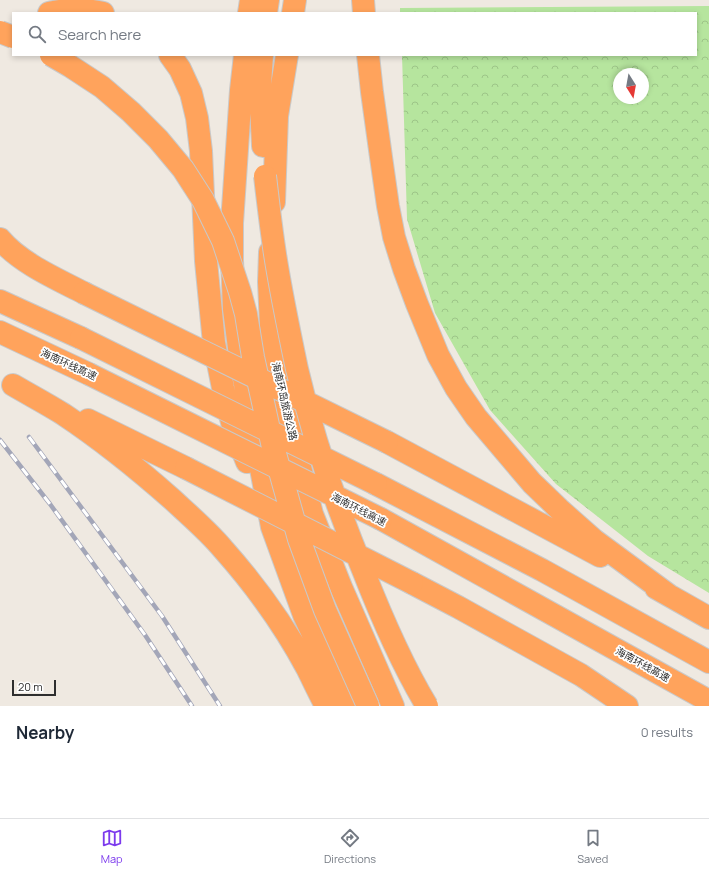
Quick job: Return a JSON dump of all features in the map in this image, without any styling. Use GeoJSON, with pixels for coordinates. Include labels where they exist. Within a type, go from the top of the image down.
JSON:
{"type":"FeatureCollection","features":[{"type":"Feature","properties":{"kind":"highway"},"geometry":{"type":"LineString","coordinates":[[249,12],[251,0]]}},
{"type":"Feature","properties":{"kind":"highway"},"geometry":{"type":"LineString","coordinates":[[266,12],[268,0]]}},
{"type":"Feature","properties":{"kind":"highway"},"geometry":{"type":"LineString","coordinates":[[293,12],[295,0]]}},
{"type":"Feature","properties":{"kind":"highway"},"geometry":{"type":"LineString","coordinates":[[363,0],[364,12]]}},
{"type":"Feature","properties":{"kind":"highway"},"geometry":{"type":"LineString","coordinates":[[52,12],[77,10],[94,12]]}},
{"type":"Feature","properties":{"kind":"highway"},"geometry":{"type":"LineString","coordinates":[[0,35],[12,27]]}},
{"type":"Feature","properties":{"kind":"highway"},"geometry":{"type":"LineString","coordinates":[[0,32],[12,37]]}},
{"type":"Feature","properties":{"kind":"highway"},"geometry":{"type":"LineString","coordinates":[[53,56],[102,87],[131,112],[158,139],[183,169],[202,200],[223,241],[246,314],[253,357],[272,443],[299,539],[325,610],[368,706]]}},
{"type":"Feature","properties":{"kind":"highway"},"geometry":{"type":"LineString","coordinates":[[171,56],[180,69],[191,93],[197,118],[201,151],[206,260],[214,343],[223,388],[234,430],[272,526],[304,615],[347,706]]}},
{"type":"Feature","properties":{"kind":"highway"},"geometry":{"type":"LineString","coordinates":[[245,56],[240,98],[232,223],[234,309],[241,364],[272,526]]}},
{"type":"Feature","properties":{"kind":"highway"},"geometry":{"type":"LineString","coordinates":[[262,56],[260,85],[265,176],[275,253],[298,371],[325,468],[344,522],[386,626],[406,667],[428,706]]}},
{"type":"Feature","properties":{"kind":"highway","name":"海南环岛旅游公路"},"geometry":{"type":"LineString","coordinates":[[287,56],[277,116],[269,282],[271,326],[277,377],[312,514],[341,588],[393,706]]}},
{"type":"Feature","properties":{"kind":"highway"},"geometry":{"type":"LineString","coordinates":[[368,56],[381,157],[394,237],[404,269],[438,355],[459,392],[476,417],[532,483],[594,540],[670,596]]}},
{"type":"Feature","properties":{"kind":"highway"},"geometry":{"type":"LineString","coordinates":[[0,239],[5,246],[30,265],[84,294],[387,442],[601,557],[709,618]]}},
{"type":"Feature","properties":{"kind":"highway"},"geometry":{"type":"LineString","coordinates":[[0,301],[81,338],[376,484],[542,570],[709,662]]}},
{"type":"Feature","properties":{"kind":"highway","name":"海南环线高速"},"geometry":{"type":"LineString","coordinates":[[0,332],[89,374],[381,519],[709,701]]}},
{"type":"Feature","properties":{"kind":"highway"},"geometry":{"type":"LineString","coordinates":[[7,382],[104,426],[458,607],[581,675],[627,706]]}},
{"type":"Feature","properties":{"kind":"highway"},"geometry":{"type":"LineString","coordinates":[[7,382],[62,414],[110,448],[149,478],[204,528],[247,577],[280,624],[307,667],[326,706]]}},
{"type":"Feature","properties":{"kind":"highway"},"geometry":{"type":"LineString","coordinates":[[297,455],[360,601],[408,706]]}},
{"type":"Feature","properties":{"kind":"green space"},"geometry":{"type":"Polygon","coordinates":[[[709,6],[709,593],[648,556],[556,484],[490,410],[435,313],[407,219],[402,56],[697,56],[697,12],[400,12],[400,8],[709,6]]]}},
{"type":"Feature","properties":{"kind":"railway"},"geometry":{"type":"LineString","coordinates":[[29,437],[162,616],[220,706]]}},
{"type":"Feature","properties":{"kind":"railway"},"geometry":{"type":"LineString","coordinates":[[0,440],[50,504],[145,635],[192,706]]}}]}
